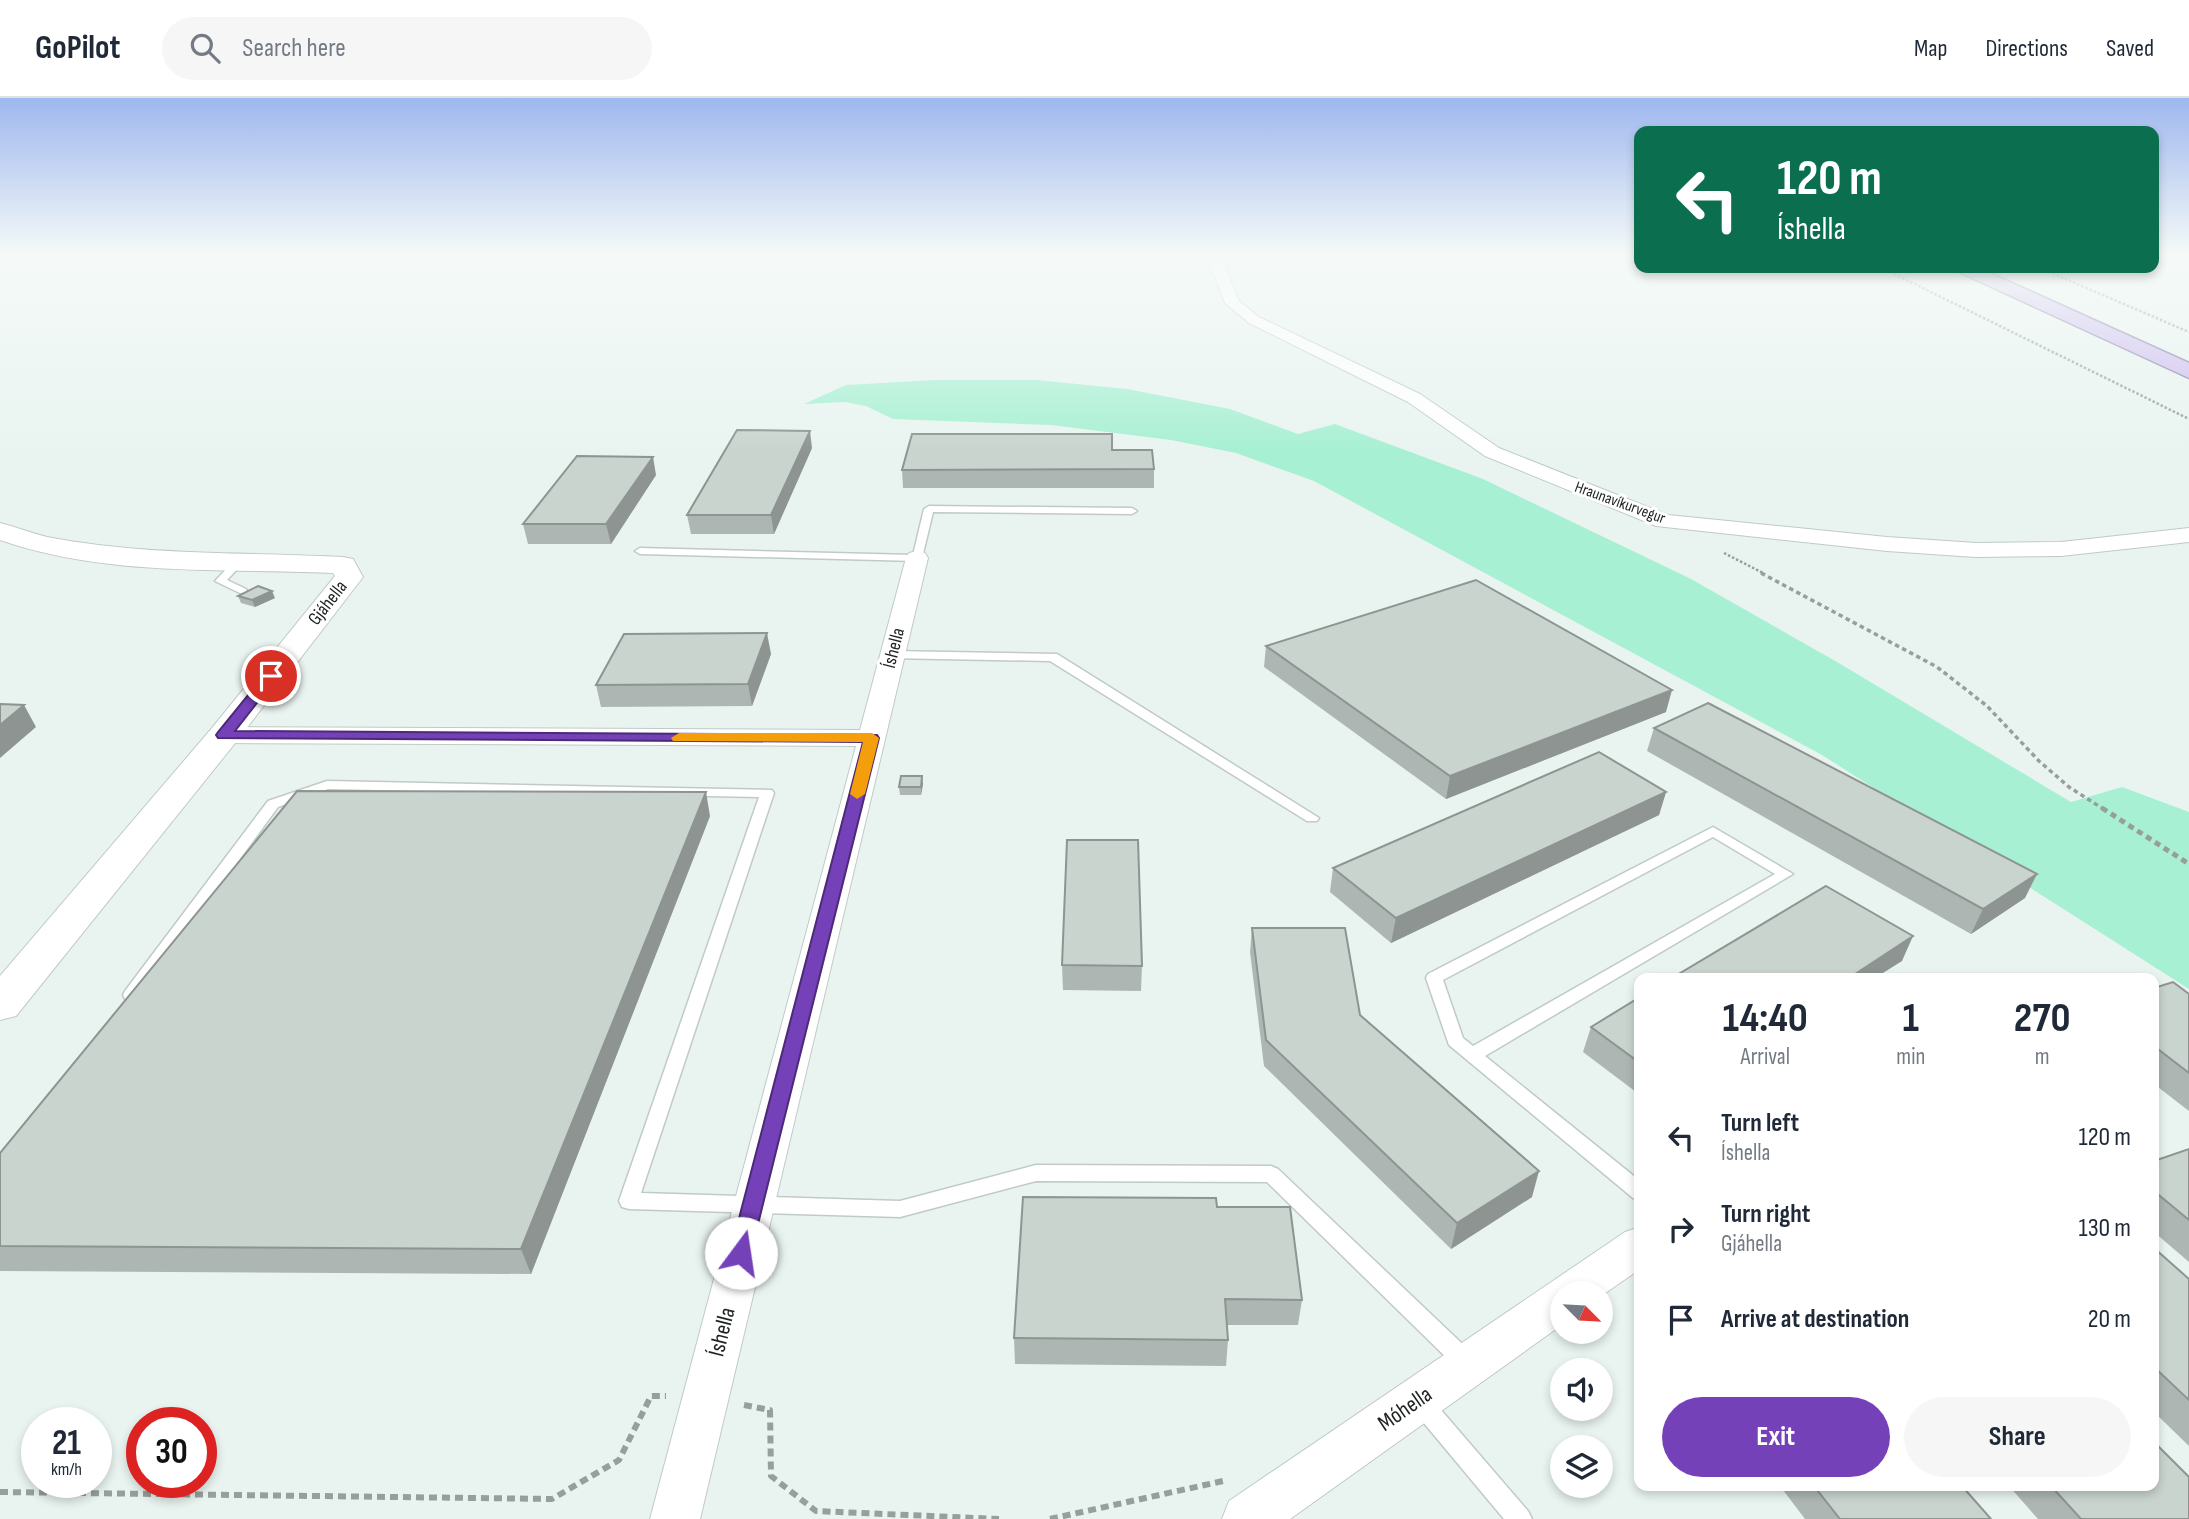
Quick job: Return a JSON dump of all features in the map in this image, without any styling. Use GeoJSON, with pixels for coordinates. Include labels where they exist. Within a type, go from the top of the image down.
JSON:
{"type":"FeatureCollection","features":[{"type":"Feature","properties":{"kind":"highway"},"geometry":{"type":"LineString","coordinates":[[2079,320],[2189,371]]}},
{"type":"Feature","properties":{"kind":"highway"},"geometry":{"type":"LineString","coordinates":[[2116,320],[2189,353]]}},
{"type":"Feature","properties":{"kind":"street","name":"Hraunavíkurvegur"},"geometry":{"type":"LineString","coordinates":[[1255,320],[1414,398],[1492,452],[1664,522],[1976,550],[2061,549],[2189,535]]}},
{"type":"Feature","properties":{"kind":"street","name":"Gjáhella"},"geometry":{"type":"LineString","coordinates":[[0,531],[24,541],[166,561],[240,577],[343,565],[349,576],[223,735],[0,1005]]}},
{"type":"Feature","properties":{"kind":"street","name":"Íshella"},"geometry":{"type":"LineString","coordinates":[[675,1519],[917,558]]}},
{"type":"Feature","properties":{"kind":"street"},"geometry":{"type":"LineString","coordinates":[[223,735],[872,738]]}},
{"type":"Feature","properties":{"kind":"street"},"geometry":{"type":"LineString","coordinates":[[1588,1281],[1634,1249]]}},
{"type":"Feature","properties":{"kind":"street","name":"Móhella"},"geometry":{"type":"LineString","coordinates":[[1250,1517],[1550,1308]]}},
{"type":"Feature","properties":{"kind":"lane"},"geometry":{"type":"LineString","coordinates":[[640,551],[917,558],[929,509],[1132,511]]}},
{"type":"Feature","properties":{"kind":"lane"},"geometry":{"type":"LineString","coordinates":[[892,655],[1053,657],[1312,818]]}},
{"type":"Feature","properties":{"kind":"lane"},"geometry":{"type":"LineString","coordinates":[[118,1013],[273,804],[327,785],[767,793],[629,1201],[900,1209],[1036,1173],[1271,1174],[1468,1365]]}},
{"type":"Feature","properties":{"kind":"lane"},"geometry":{"type":"LineString","coordinates":[[1472,1055],[1786,874],[1713,831],[1434,978],[1455,1041],[1472,1055],[1634,1187]]}},
{"type":"Feature","properties":{"kind":"lane"},"geometry":{"type":"LineString","coordinates":[[1418,1399],[1520,1519]]}},
{"type":"Feature","properties":{"kind":"path"},"geometry":{"type":"LineString","coordinates":[[1988,320],[2189,419]]}},
{"type":"Feature","properties":{"kind":"path"},"geometry":{"type":"LineString","coordinates":[[2162,320],[2189,332]]}},
{"type":"Feature","properties":{"kind":"path"},"geometry":{"type":"LineString","coordinates":[[1664,522],[1937,667],[1987,706],[2039,761],[2069,787],[2189,864]]}},
{"type":"Feature","properties":{"kind":"path"},"geometry":{"type":"LineString","coordinates":[[0,1492],[552,1499],[619,1460],[651,1396],[705,1397],[770,1410],[771,1476],[816,1511],[999,1519]]}},
{"type":"Feature","properties":{"kind":"path"},"geometry":{"type":"LineString","coordinates":[[1050,1519],[1223,1480],[1250,1517]]}},
{"type":"Feature","properties":{"kind":"green space"},"geometry":{"type":"Polygon","coordinates":[[[935,380],[1036,380],[1127,389],[1230,409],[1298,434],[1335,424],[1483,479],[1691,579],[1837,662],[2071,802],[2122,787],[2189,812],[2189,989],[1822,755],[1314,481],[1236,453],[1171,440],[1051,425],[893,419],[866,406],[845,402],[804,404],[846,385],[935,380]]]}},
{"type":"Feature","properties":{"kind":"building"},"geometry":{"type":"Polygon","coordinates":[[[737,430],[810,431],[771,515],[687,515],[737,430]]]}},
{"type":"Feature","properties":{"kind":"building"},"geometry":{"type":"Polygon","coordinates":[[[912,434],[1112,434],[1112,450],[1152,450],[1154,469],[902,470],[912,434]]]}},
{"type":"Feature","properties":{"kind":"building"},"geometry":{"type":"Polygon","coordinates":[[[577,456],[653,457],[606,524],[523,524],[577,456]]]}},
{"type":"Feature","properties":{"kind":"building"},"geometry":{"type":"Polygon","coordinates":[[[1476,580],[1672,690],[1450,776],[1266,646],[1476,580]]]}},
{"type":"Feature","properties":{"kind":"building"},"geometry":{"type":"Polygon","coordinates":[[[258,586],[272,591],[252,600],[238,596],[258,586]]]}},
{"type":"Feature","properties":{"kind":"building"},"geometry":{"type":"Polygon","coordinates":[[[767,633],[748,684],[596,685],[624,634],[767,633]]]}},
{"type":"Feature","properties":{"kind":"building"},"geometry":{"type":"Polygon","coordinates":[[[1708,703],[2037,874],[1983,909],[1654,728],[1708,703]]]}},
{"type":"Feature","properties":{"kind":"building"},"geometry":{"type":"Polygon","coordinates":[[[0,704],[24,705],[0,725],[0,704]]]}},
{"type":"Feature","properties":{"kind":"building"},"geometry":{"type":"Polygon","coordinates":[[[1599,752],[1666,792],[1396,918],[1333,868],[1599,752]]]}},
{"type":"Feature","properties":{"kind":"building"},"geometry":{"type":"Polygon","coordinates":[[[901,776],[922,776],[921,787],[899,787],[901,776]]]}},
{"type":"Feature","properties":{"kind":"building"},"geometry":{"type":"Polygon","coordinates":[[[297,791],[706,792],[521,1249],[0,1246],[0,1153],[297,791]]]}},
{"type":"Feature","properties":{"kind":"building"},"geometry":{"type":"Polygon","coordinates":[[[1067,840],[1138,840],[1142,966],[1062,965],[1067,840]]]}},
{"type":"Feature","properties":{"kind":"building"},"geometry":{"type":"Polygon","coordinates":[[[1826,886],[1913,936],[1857,973],[1680,973],[1826,886]]]}},
{"type":"Feature","properties":{"kind":"building"},"geometry":{"type":"Polygon","coordinates":[[[1252,928],[1345,928],[1360,1015],[1539,1171],[1457,1223],[1266,1040],[1252,928]]]}},
{"type":"Feature","properties":{"kind":"building"},"geometry":{"type":"Polygon","coordinates":[[[2173,982],[2189,994],[2189,1073],[2159,1050],[2159,986],[2173,982]]]}},
{"type":"Feature","properties":{"kind":"building"},"geometry":{"type":"Polygon","coordinates":[[[1634,1001],[1634,1059],[1591,1027],[1634,1001]]]}},
{"type":"Feature","properties":{"kind":"building"},"geometry":{"type":"Polygon","coordinates":[[[2189,1149],[2189,1220],[2159,1195],[2159,1159],[2189,1149]]]}},
{"type":"Feature","properties":{"kind":"building"},"geometry":{"type":"Polygon","coordinates":[[[1023,1197],[1216,1198],[1217,1207],[1290,1207],[1302,1300],[1225,1299],[1228,1340],[1014,1338],[1023,1197]]]}},
{"type":"Feature","properties":{"kind":"building"},"geometry":{"type":"Polygon","coordinates":[[[2159,1252],[2189,1279],[2189,1400],[2159,1372],[2159,1252]]]}},
{"type":"Feature","properties":{"kind":"building"},"geometry":{"type":"Polygon","coordinates":[[[2159,1447],[2189,1477],[2189,1519],[2081,1519],[2056,1491],[2159,1491],[2159,1447]]]}},
{"type":"Feature","properties":{"kind":"building"},"geometry":{"type":"Polygon","coordinates":[[[1818,1491],[1966,1491],[1991,1519],[1840,1519],[1818,1491]]]}},
{"type":"Feature","properties":{"kind":"slow traffic"},"geometry":{"type":"LineString","coordinates":[[679,738],[872,738],[857,794]]}},
{"type":"Feature","properties":{"kind":"route"},"geometry":{"type":"LineString","coordinates":[[271,676],[223,735],[872,738],[741,1253]]}}]}
